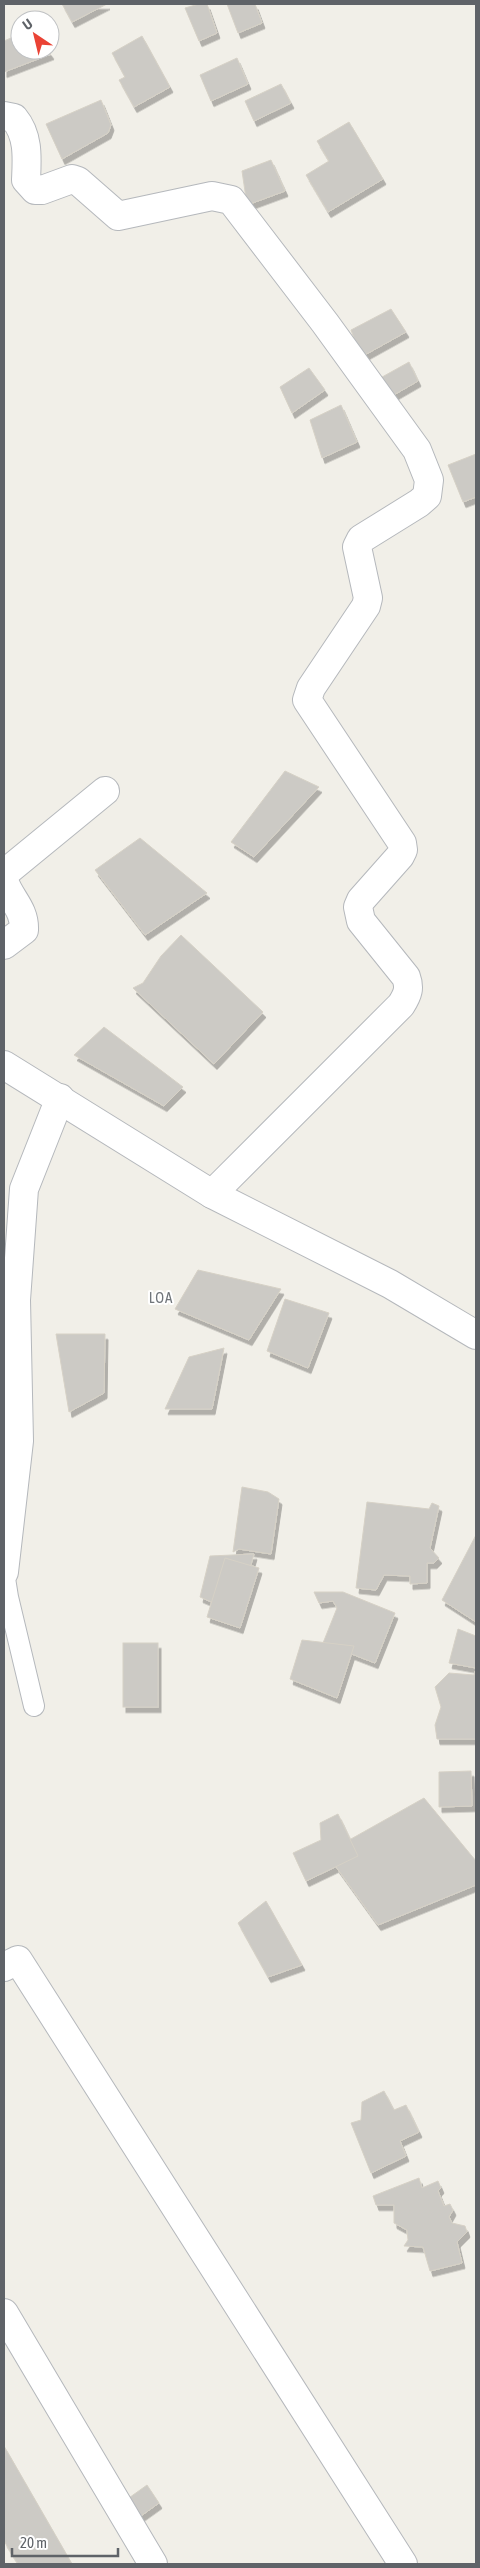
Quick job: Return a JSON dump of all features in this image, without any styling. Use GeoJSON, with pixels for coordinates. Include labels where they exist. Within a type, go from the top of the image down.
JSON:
{"type":"FeatureCollection","features":[{"type":"Feature","properties":{"kind":"street"},"geometry":{"type":"LineString","coordinates":[[4,116],[14,118],[23,133],[27,146],[26,180],[35,190],[42,190],[72,179],[78,181],[118,216],[212,196],[231,200],[325,323],[417,450],[429,480],[427,496],[423,500],[361,539],[357,547],[368,598],[366,606],[311,688],[307,700],[402,843],[403,850],[400,856],[360,900],[358,914],[361,921],[406,976],[409,986],[407,996],[401,1005],[212,1194]]}},
{"type":"Feature","properties":{"kind":"street"},"geometry":{"type":"LineString","coordinates":[[4,945],[24,930],[25,921],[21,909],[4,880],[5,873],[105,791]]}},
{"type":"Feature","properties":{"kind":"street"},"geometry":{"type":"LineString","coordinates":[[4,1065],[212,1194],[390,1284],[476,1335]]}},
{"type":"Feature","properties":{"kind":"street"},"geometry":{"type":"LineString","coordinates":[[4,1572],[19,1441],[16,1300],[24,1189],[60,1098]]}},
{"type":"Feature","properties":{"kind":"street"},"geometry":{"type":"LineString","coordinates":[[4,1967],[18,1960],[403,2564]]}},
{"type":"Feature","properties":{"kind":"street"},"geometry":{"type":"LineString","coordinates":[[4,2313],[153,2564]]}},
{"type":"Feature","properties":{"kind":"lane"},"geometry":{"type":"LineString","coordinates":[[4,1572],[8,1597],[34,1706]]}},
{"type":"Feature","properties":{"kind":"building"},"geometry":{"type":"Polygon","coordinates":[[[62,4],[107,4],[72,22],[62,4]]]}},
{"type":"Feature","properties":{"kind":"building"},"geometry":{"type":"Polygon","coordinates":[[[207,4],[217,33],[199,41],[185,8],[207,4]]]}},
{"type":"Feature","properties":{"kind":"building"},"geometry":{"type":"Polygon","coordinates":[[[227,4],[255,4],[262,23],[238,33],[227,4]]]}},
{"type":"Feature","properties":{"kind":"building"},"geometry":{"type":"Polygon","coordinates":[[[142,36],[170,87],[134,107],[119,80],[125,77],[112,53],[142,36]]]}},
{"type":"Feature","properties":{"kind":"building"},"geometry":{"type":"Polygon","coordinates":[[[10,38],[10,60],[35,60],[4,72],[4,41],[10,38]]]}},
{"type":"Feature","properties":{"kind":"building"},"geometry":{"type":"Polygon","coordinates":[[[237,58],[248,84],[211,101],[200,75],[237,58]]]}},
{"type":"Feature","properties":{"kind":"building"},"geometry":{"type":"Polygon","coordinates":[[[281,84],[291,103],[254,121],[245,101],[281,84]]]}},
{"type":"Feature","properties":{"kind":"building"},"geometry":{"type":"Polygon","coordinates":[[[101,100],[111,125],[108,133],[62,159],[46,124],[101,100]]]}},
{"type":"Feature","properties":{"kind":"building"},"geometry":{"type":"Polygon","coordinates":[[[349,122],[383,179],[328,212],[306,175],[329,161],[317,141],[349,122]]]}},
{"type":"Feature","properties":{"kind":"building"},"geometry":{"type":"Polygon","coordinates":[[[271,160],[285,191],[247,205],[242,171],[271,160]]]}},
{"type":"Feature","properties":{"kind":"building"},"geometry":{"type":"Polygon","coordinates":[[[391,309],[406,332],[361,357],[351,330],[391,309]]]}},
{"type":"Feature","properties":{"kind":"building"},"geometry":{"type":"Polygon","coordinates":[[[409,362],[418,381],[385,400],[375,381],[409,362]]]}},
{"type":"Feature","properties":{"kind":"building"},"geometry":{"type":"Polygon","coordinates":[[[309,368],[325,390],[292,413],[280,387],[309,368]]]}},
{"type":"Feature","properties":{"kind":"building"},"geometry":{"type":"Polygon","coordinates":[[[341,405],[357,442],[322,458],[310,420],[341,405]]]}},
{"type":"Feature","properties":{"kind":"building"},"geometry":{"type":"Polygon","coordinates":[[[476,454],[476,497],[463,502],[448,465],[476,454]]]}},
{"type":"Feature","properties":{"kind":"building"},"geometry":{"type":"Polygon","coordinates":[[[285,771],[319,787],[254,857],[231,842],[285,771]]]}},
{"type":"Feature","properties":{"kind":"building"},"geometry":{"type":"Polygon","coordinates":[[[140,838],[207,893],[145,935],[95,870],[140,838]]]}},
{"type":"Feature","properties":{"kind":"building"},"geometry":{"type":"Polygon","coordinates":[[[181,935],[263,1012],[214,1064],[133,988],[143,983],[161,956],[181,935]]]}},
{"type":"Feature","properties":{"kind":"building"},"geometry":{"type":"Polygon","coordinates":[[[104,1027],[183,1087],[164,1106],[74,1055],[104,1027]]]}},
{"type":"Feature","properties":{"kind":"building"},"geometry":{"type":"Polygon","coordinates":[[[198,1270],[281,1289],[249,1340],[175,1309],[198,1270]]]}},
{"type":"Feature","properties":{"kind":"building"},"geometry":{"type":"Polygon","coordinates":[[[285,1299],[329,1313],[308,1368],[267,1351],[285,1299]]]}},
{"type":"Feature","properties":{"kind":"building"},"geometry":{"type":"Polygon","coordinates":[[[56,1334],[105,1334],[104,1393],[69,1412],[56,1334]]]}},
{"type":"Feature","properties":{"kind":"building"},"geometry":{"type":"Polygon","coordinates":[[[224,1348],[212,1409],[165,1409],[189,1357],[224,1348]]]}},
{"type":"Feature","properties":{"kind":"building"},"geometry":{"type":"Polygon","coordinates":[[[242,1487],[268,1492],[279,1499],[271,1554],[239,1549],[233,1552],[242,1487]]]}},
{"type":"Feature","properties":{"kind":"building"},"geometry":{"type":"Polygon","coordinates":[[[367,1502],[429,1509],[432,1503],[439,1506],[430,1548],[439,1558],[434,1563],[427,1563],[427,1583],[410,1584],[410,1576],[384,1575],[376,1590],[356,1588],[367,1502]]]}},
{"type":"Feature","properties":{"kind":"building"},"geometry":{"type":"Polygon","coordinates":[[[476,1535],[476,1622],[442,1600],[476,1535]]]}},
{"type":"Feature","properties":{"kind":"building"},"geometry":{"type":"Polygon","coordinates":[[[254,1554],[237,1613],[200,1597],[210,1556],[254,1554]]]}},
{"type":"Feature","properties":{"kind":"building"},"geometry":{"type":"Polygon","coordinates":[[[225,1558],[259,1568],[240,1628],[207,1617],[225,1558]]]}},
{"type":"Feature","properties":{"kind":"building"},"geometry":{"type":"Polygon","coordinates":[[[314,1592],[343,1592],[395,1613],[375,1663],[323,1643],[337,1608],[333,1601],[319,1603],[314,1592]]]}},
{"type":"Feature","properties":{"kind":"building"},"geometry":{"type":"Polygon","coordinates":[[[458,1629],[476,1636],[476,1668],[449,1663],[458,1629]]]}},
{"type":"Feature","properties":{"kind":"building"},"geometry":{"type":"Polygon","coordinates":[[[302,1640],[354,1646],[337,1698],[290,1679],[302,1640]]]}},
{"type":"Feature","properties":{"kind":"building"},"geometry":{"type":"Polygon","coordinates":[[[123,1643],[158,1643],[158,1707],[123,1707],[123,1643]]]}},
{"type":"Feature","properties":{"kind":"building"},"geometry":{"type":"Polygon","coordinates":[[[476,1669],[476,1739],[437,1739],[435,1725],[441,1707],[435,1687],[449,1673],[474,1675],[476,1669]]]}},
{"type":"Feature","properties":{"kind":"building"},"geometry":{"type":"Polygon","coordinates":[[[471,1771],[472,1806],[439,1807],[439,1772],[471,1771]]]}},
{"type":"Feature","properties":{"kind":"building"},"geometry":{"type":"Polygon","coordinates":[[[424,1798],[476,1861],[476,1885],[378,1925],[326,1853],[424,1798]]]}},
{"type":"Feature","properties":{"kind":"building"},"geometry":{"type":"Polygon","coordinates":[[[338,1814],[358,1856],[306,1881],[293,1853],[321,1840],[320,1823],[338,1814]]]}},
{"type":"Feature","properties":{"kind":"building"},"geometry":{"type":"Polygon","coordinates":[[[266,1901],[302,1965],[268,1977],[238,1923],[266,1901]]]}},
{"type":"Feature","properties":{"kind":"building"},"geometry":{"type":"Polygon","coordinates":[[[384,2091],[394,2110],[406,2105],[419,2132],[400,2141],[406,2156],[371,2173],[351,2123],[361,2120],[362,2102],[384,2091]]]}},
{"type":"Feature","properties":{"kind":"building"},"geometry":{"type":"Polygon","coordinates":[[[419,2178],[422,2188],[438,2181],[441,2188],[438,2191],[444,2206],[450,2204],[453,2210],[449,2217],[452,2223],[465,2226],[467,2232],[457,2242],[462,2263],[430,2271],[423,2247],[404,2246],[408,2240],[407,2230],[394,2223],[394,2205],[376,2205],[373,2196],[419,2178]]]}},
{"type":"Feature","properties":{"kind":"building"},"geometry":{"type":"Polygon","coordinates":[[[4,2446],[72,2564],[18,2564],[4,2541],[4,2446]]]}},
{"type":"Feature","properties":{"kind":"building"},"geometry":{"type":"Polygon","coordinates":[[[147,2485],[159,2503],[138,2518],[126,2500],[147,2485]]]}},
{"type":"Feature","properties":{"kind":"district","name":"LOA"},"geometry":{"type":"Point","coordinates":[161,1297]}}]}
